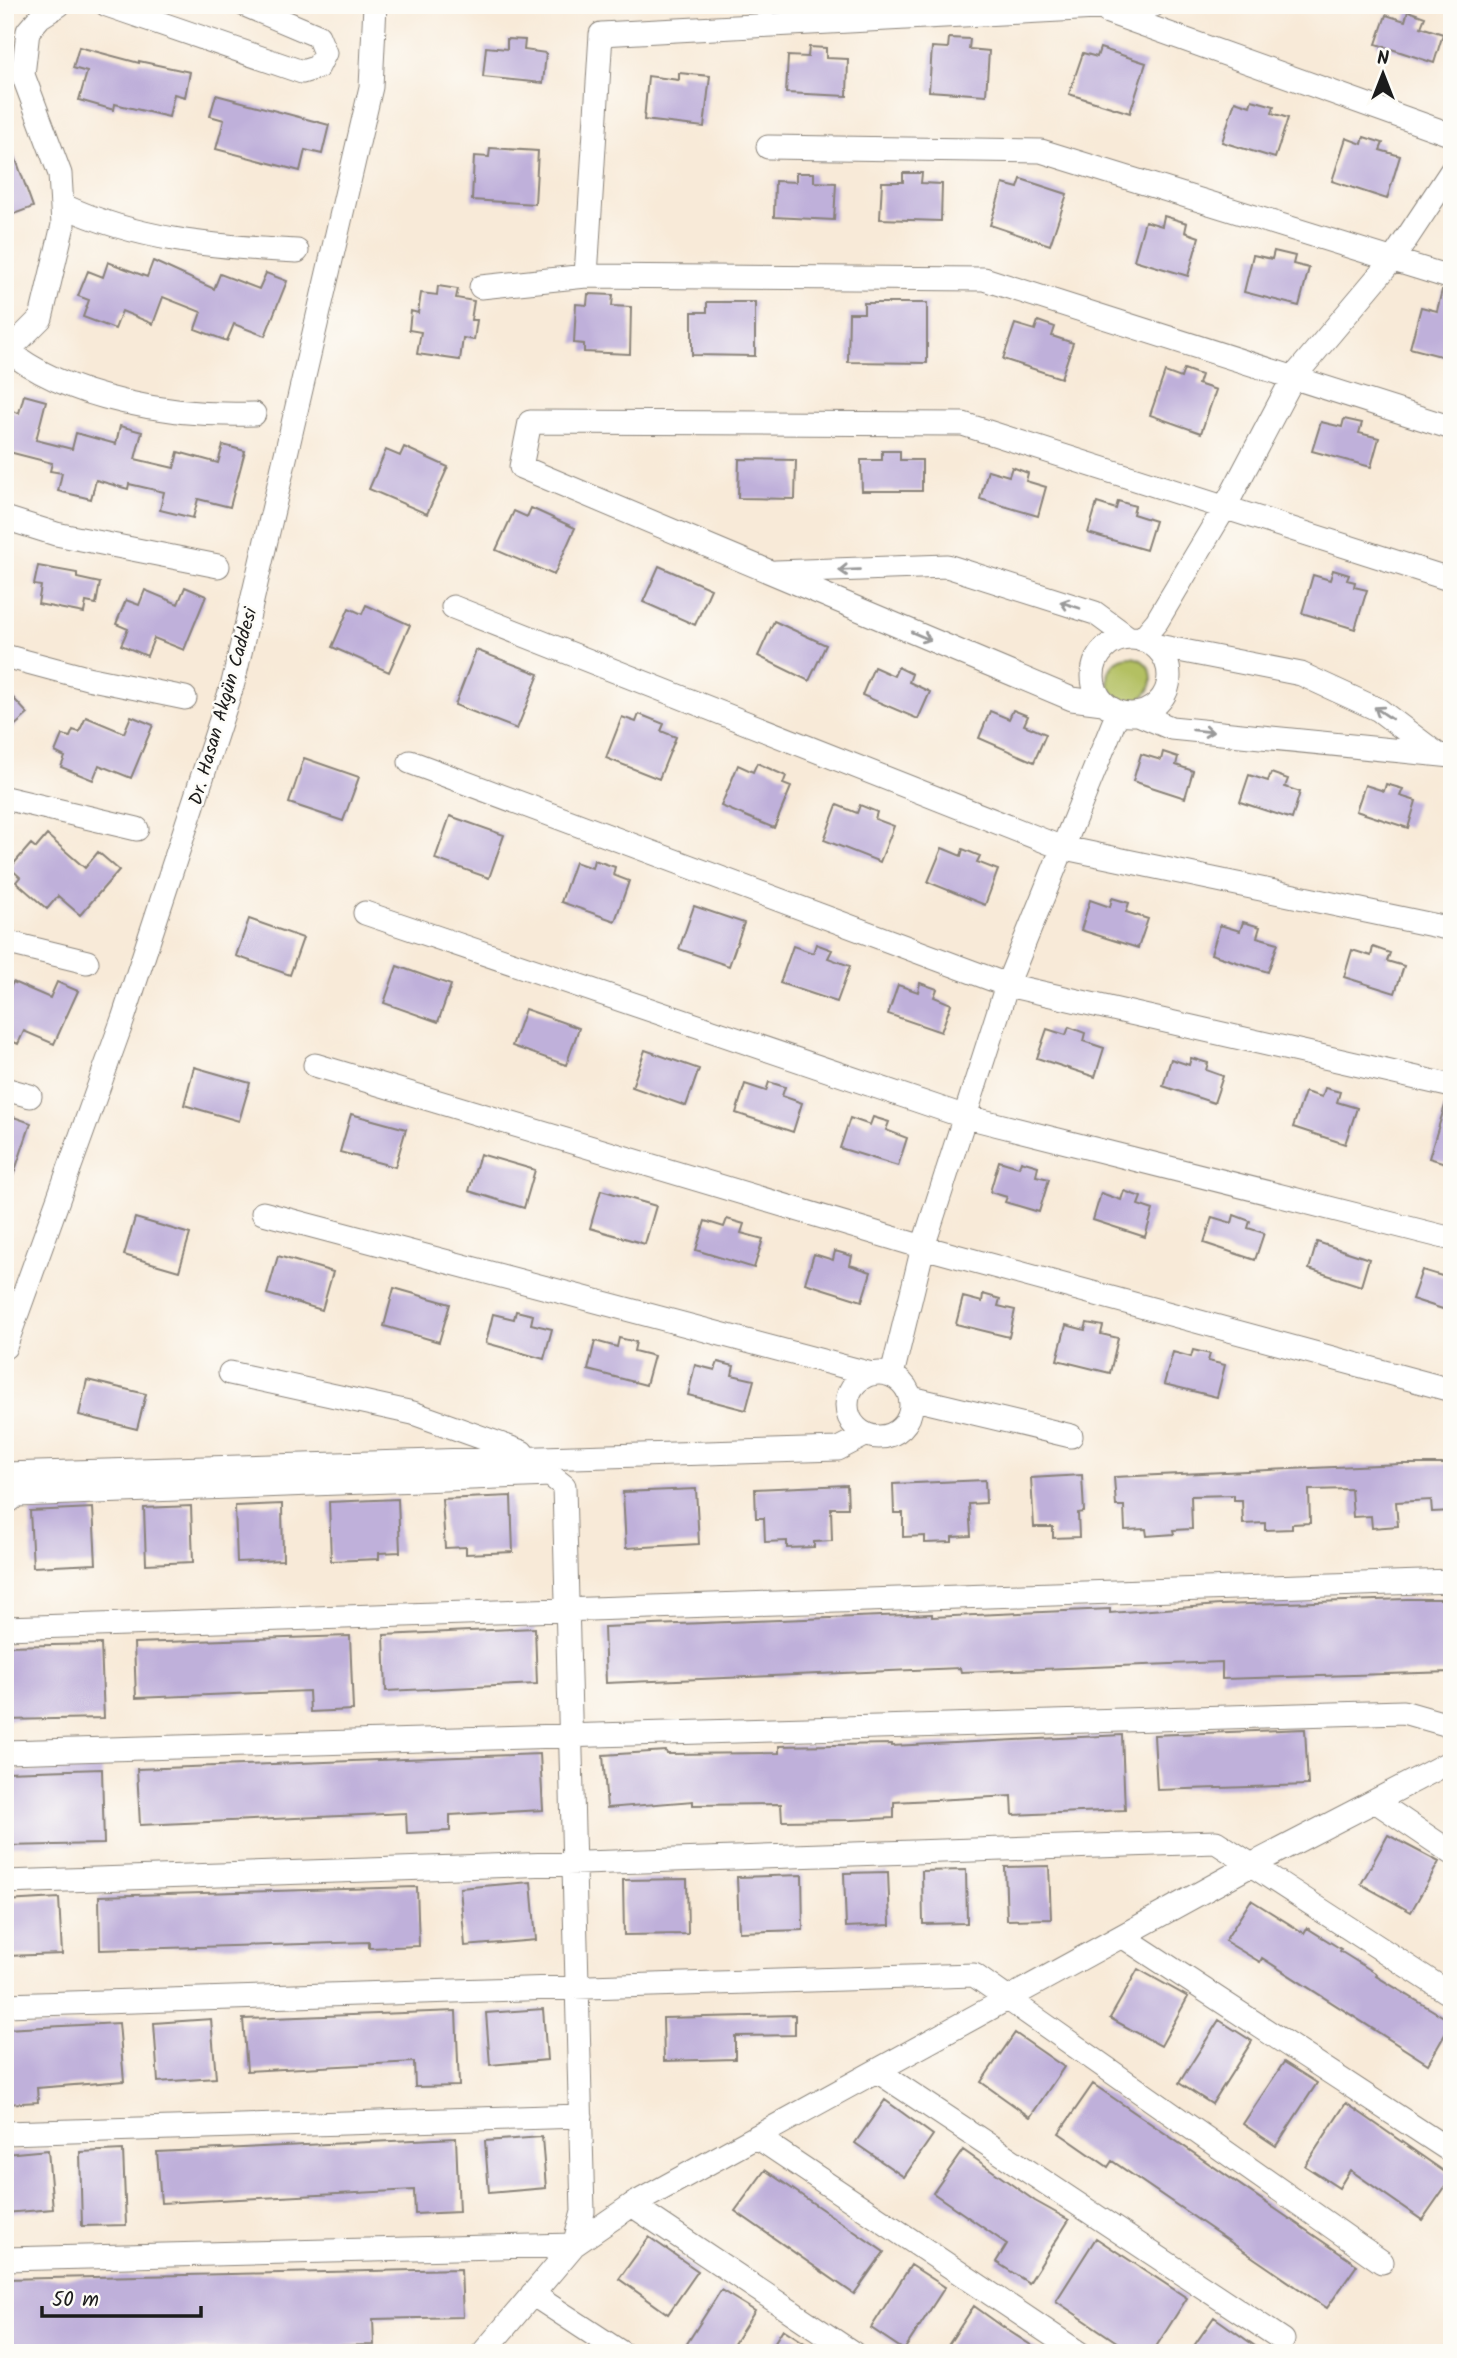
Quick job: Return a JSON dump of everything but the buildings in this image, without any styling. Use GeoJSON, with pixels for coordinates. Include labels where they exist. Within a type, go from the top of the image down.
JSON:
{"type":"FeatureCollection","features":[{"type":"Feature","properties":{"kind":"street"},"geometry":{"type":"LineString","coordinates":[[5,341],[19,340],[41,318],[63,225],[60,174],[23,75],[28,31],[40,17],[59,5]]}},
{"type":"Feature","properties":{"kind":"street"},"geometry":{"type":"LineString","coordinates":[[107,5],[302,72],[318,67],[325,53],[318,36],[245,5]]}},
{"type":"Feature","properties":{"kind":"street","name":"Dr. Hasan Akgün Caddesi"},"geometry":{"type":"LineString","coordinates":[[5,1347],[123,1018],[233,683],[371,87],[375,5]]}},
{"type":"Feature","properties":{"kind":"street"},"geometry":{"type":"LineString","coordinates":[[586,276],[601,34],[1154,5]]}},
{"type":"Feature","properties":{"kind":"street"},"geometry":{"type":"LineString","coordinates":[[1098,9],[1452,135]]}},
{"type":"Feature","properties":{"kind":"street"},"geometry":{"type":"LineString","coordinates":[[768,147],[1041,151],[1452,278]]}},
{"type":"Feature","properties":{"kind":"street"},"geometry":{"type":"LineString","coordinates":[[1141,641],[1157,621],[1225,507],[1293,378],[1393,259],[1452,170]]}},
{"type":"Feature","properties":{"kind":"street"},"geometry":{"type":"LineString","coordinates":[[62,205],[97,222],[187,243],[297,251]]}},
{"type":"Feature","properties":{"kind":"street"},"geometry":{"type":"LineString","coordinates":[[481,287],[586,276],[984,279],[1452,428]]}},
{"type":"Feature","properties":{"kind":"street"},"geometry":{"type":"LineString","coordinates":[[5,348],[28,367],[86,390],[162,409],[254,414]]}},
{"type":"Feature","properties":{"kind":"street"},"geometry":{"type":"LineString","coordinates":[[1445,755],[1171,728],[1120,709],[1072,699],[767,573],[521,467],[530,422],[963,424],[1452,580]]}},
{"type":"Feature","properties":{"kind":"street"},"geometry":{"type":"LineString","coordinates":[[5,517],[56,534],[218,566]]}},
{"type":"Feature","properties":{"kind":"street"},"geometry":{"type":"LineString","coordinates":[[767,573],[947,566],[1095,614],[1141,641],[1168,665],[1167,691],[1150,710],[1120,709],[1096,692],[1094,668],[1106,648],[1141,641],[1301,674],[1379,710],[1445,755]]}},
{"type":"Feature","properties":{"kind":"street"},"geometry":{"type":"LineString","coordinates":[[453,607],[1060,847],[1452,929]]}},
{"type":"Feature","properties":{"kind":"street"},"geometry":{"type":"LineString","coordinates":[[5,656],[87,678],[185,698]]}},
{"type":"Feature","properties":{"kind":"street"},"geometry":{"type":"LineString","coordinates":[[882,1375],[1007,985],[1060,847],[1120,709]]}},
{"type":"Feature","properties":{"kind":"street"},"geometry":{"type":"LineString","coordinates":[[410,762],[1007,985],[1452,1086]]}},
{"type":"Feature","properties":{"kind":"street"},"geometry":{"type":"LineString","coordinates":[[5,798],[137,829]]}},
{"type":"Feature","properties":{"kind":"street"},"geometry":{"type":"LineString","coordinates":[[365,913],[964,1116],[1452,1239]]}},
{"type":"Feature","properties":{"kind":"street"},"geometry":{"type":"LineString","coordinates":[[5,942],[87,962]]}},
{"type":"Feature","properties":{"kind":"street"},"geometry":{"type":"LineString","coordinates":[[315,1065],[923,1247],[1447,1389]]}},
{"type":"Feature","properties":{"kind":"street"},"geometry":{"type":"LineString","coordinates":[[5,1089],[30,1096]]}},
{"type":"Feature","properties":{"kind":"street"},"geometry":{"type":"LineString","coordinates":[[263,1213],[882,1375],[907,1388],[911,1398],[909,1418],[896,1433],[886,1437],[865,1434],[851,1421],[847,1402],[855,1384],[882,1375]]}},
{"type":"Feature","properties":{"kind":"street"},"geometry":{"type":"LineString","coordinates":[[230,1373],[412,1413],[535,1457]]}},
{"type":"Feature","properties":{"kind":"street"},"geometry":{"type":"LineString","coordinates":[[911,1398],[1071,1436]]}},
{"type":"Feature","properties":{"kind":"street"},"geometry":{"type":"LineString","coordinates":[[5,1474],[838,1449],[865,1434]]}},
{"type":"Feature","properties":{"kind":"street"},"geometry":{"type":"LineString","coordinates":[[5,1504],[17,1495],[550,1475],[564,1486],[583,2212],[574,2245]]}},
{"type":"Feature","properties":{"kind":"street"},"geometry":{"type":"LineString","coordinates":[[5,1628],[1452,1581]]}},
{"type":"Feature","properties":{"kind":"street"},"geometry":{"type":"LineString","coordinates":[[5,1752],[571,1738],[1403,1712],[1452,1726]]}},
{"type":"Feature","properties":{"kind":"street"},"geometry":{"type":"LineString","coordinates":[[483,2353],[574,2245],[632,2205],[1254,1864],[1452,1761]]}},
{"type":"Feature","properties":{"kind":"street"},"geometry":{"type":"LineString","coordinates":[[1375,1801],[1452,1853]]}},
{"type":"Feature","properties":{"kind":"street"},"geometry":{"type":"LineString","coordinates":[[5,1882],[1216,1842],[1254,1864],[1452,1995]]}},
{"type":"Feature","properties":{"kind":"street"},"geometry":{"type":"LineString","coordinates":[[1122,1936],[1452,2152]]}},
{"type":"Feature","properties":{"kind":"street"},"geometry":{"type":"LineString","coordinates":[[5,2005],[974,1975],[1382,2262]]}},
{"type":"Feature","properties":{"kind":"street"},"geometry":{"type":"LineString","coordinates":[[877,2071],[1283,2340]]}},
{"type":"Feature","properties":{"kind":"street"},"geometry":{"type":"LineString","coordinates":[[5,2133],[581,2116]]}},
{"type":"Feature","properties":{"kind":"street"},"geometry":{"type":"LineString","coordinates":[[757,2137],[1079,2353]]}},
{"type":"Feature","properties":{"kind":"street"},"geometry":{"type":"LineString","coordinates":[[632,2205],[853,2353]]}},
{"type":"Feature","properties":{"kind":"street"},"geometry":{"type":"LineString","coordinates":[[5,2259],[574,2245]]}},
{"type":"Feature","properties":{"kind":"street"},"geometry":{"type":"LineString","coordinates":[[532,2294],[622,2353]]}},
{"type":"Feature","properties":{"kind":"green space"},"geometry":{"type":"Polygon","coordinates":[[[1130,657],[1139,658],[1146,663],[1151,670],[1151,688],[1146,695],[1139,700],[1130,701],[1121,700],[1114,695],[1109,688],[1108,679],[1109,670],[1114,663],[1121,658],[1130,657]]]}}]}
